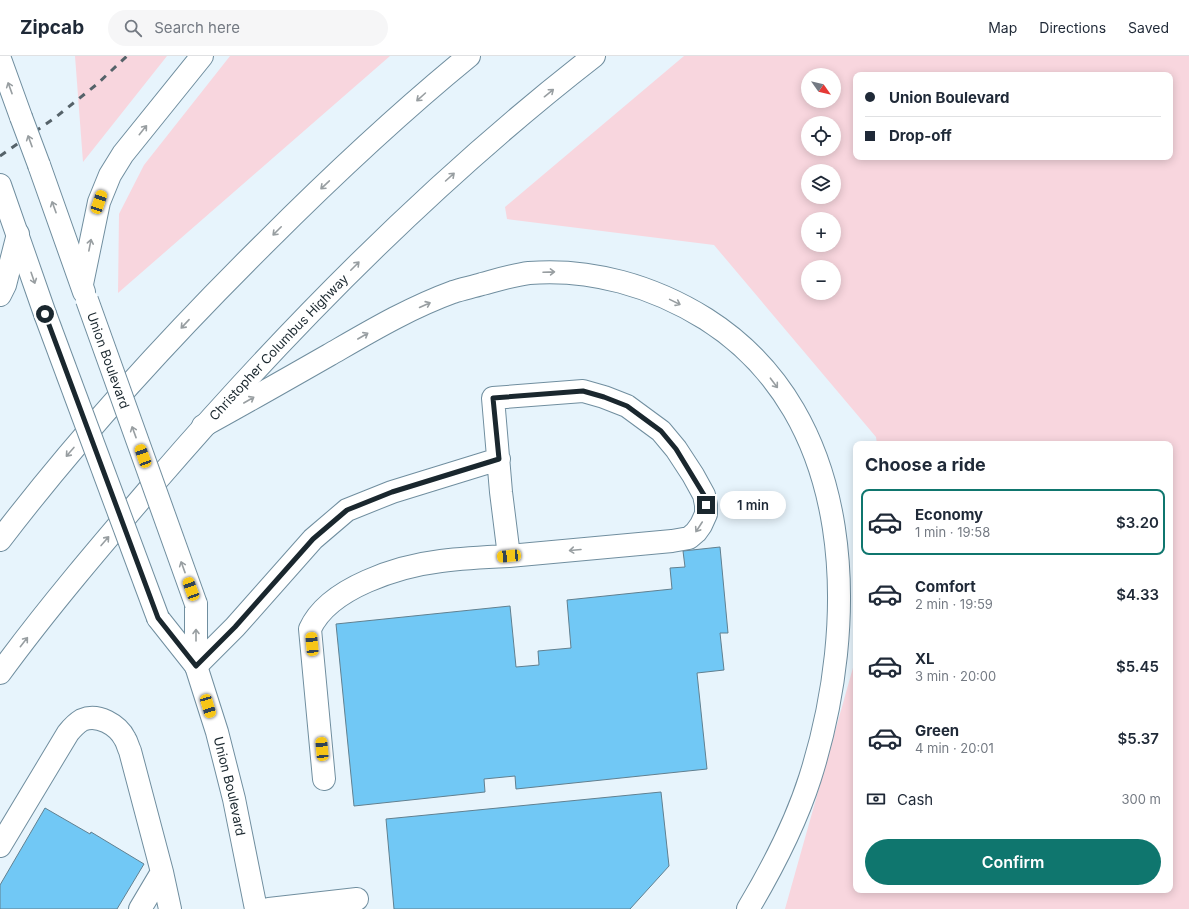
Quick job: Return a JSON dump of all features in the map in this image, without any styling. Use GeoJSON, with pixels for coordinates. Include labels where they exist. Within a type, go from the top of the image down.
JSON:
{"type":"FeatureCollection","features":[{"type":"Feature","properties":{"kind":"main road"},"geometry":{"type":"LineString","coordinates":[[84,292],[99,202],[110,174],[124,154],[202,56]]}},
{"type":"Feature","properties":{"kind":"main road"},"geometry":{"type":"LineString","coordinates":[[0,540],[61,462],[147,364],[209,299],[310,198],[454,64],[469,56]]}},
{"type":"Feature","properties":{"kind":"main road","name":"Christopher Columbus Highway"},"geometry":{"type":"LineString","coordinates":[[0,673],[93,554],[203,426],[305,317],[364,257],[495,137],[594,56]]}},
{"type":"Feature","properties":{"kind":"main road","name":"Union Boulevard"},"geometry":{"type":"LineString","coordinates":[[0,59],[196,604],[196,666],[217,732],[234,799],[256,909]]}},
{"type":"Feature","properties":{"kind":"main road","name":"Union Boulevard"},"geometry":{"type":"LineString","coordinates":[[1,186],[45,314],[158,618],[196,666]]}},
{"type":"Feature","properties":{"kind":"main road"},"geometry":{"type":"LineString","coordinates":[[0,295],[18,234]]}},
{"type":"Feature","properties":{"kind":"main road"},"geometry":{"type":"LineString","coordinates":[[203,426],[389,321],[453,292],[525,273],[560,272],[595,276],[628,283],[660,295],[691,310],[718,327],[744,349],[769,375],[789,403],[807,435],[821,469],[831,508],[839,591],[837,640],[832,689],[823,735],[809,781],[793,825],[770,872],[748,909]]}},
{"type":"Feature","properties":{"kind":"main road"},"geometry":{"type":"LineString","coordinates":[[324,779],[310,629],[321,613],[346,592],[394,571],[440,561],[509,556],[672,541],[690,538],[701,525],[706,514],[704,495],[676,449],[661,431],[627,406],[583,391],[493,398],[501,492],[509,556]]}},
{"type":"Feature","properties":{"kind":"main road"},"geometry":{"type":"LineString","coordinates":[[196,666],[235,627],[313,539],[347,510],[392,492],[499,459]]}},
{"type":"Feature","properties":{"kind":"main road"},"geometry":{"type":"LineString","coordinates":[[0,846],[68,733],[82,720],[91,718],[108,722],[118,729],[125,738],[130,751],[162,872],[170,909]]}},
{"type":"Feature","properties":{"kind":"main road"},"geometry":{"type":"LineString","coordinates":[[140,909],[162,872]]}},
{"type":"Feature","properties":{"kind":"main road"},"geometry":{"type":"LineString","coordinates":[[270,909],[357,899]]}},
{"type":"Feature","properties":{"kind":"shaded area"},"geometry":{"type":"Polygon","coordinates":[[[75,56],[167,56],[83,162],[75,56]]]}},
{"type":"Feature","properties":{"kind":"shaded area"},"geometry":{"type":"Polygon","coordinates":[[[230,56],[390,56],[118,293],[119,214],[144,165],[230,56]]]}},
{"type":"Feature","properties":{"kind":"shaded area"},"geometry":{"type":"Polygon","coordinates":[[[684,56],[1189,56],[1189,909],[785,909],[853,668],[853,893],[1173,893],[1173,441],[877,441],[876,437],[714,245],[507,219],[505,207],[684,56]]]}},
{"type":"Feature","properties":{"kind":"building"},"geometry":{"type":"Polygon","coordinates":[[[720,547],[728,633],[720,633],[724,670],[697,673],[707,769],[516,789],[515,776],[484,779],[485,792],[354,806],[336,624],[510,606],[516,667],[539,665],[538,651],[571,648],[567,600],[672,589],[670,568],[685,567],[683,551],[720,547]]]}},
{"type":"Feature","properties":{"kind":"building"},"geometry":{"type":"Polygon","coordinates":[[[661,792],[669,866],[630,909],[394,909],[386,819],[661,792]]]}},
{"type":"Feature","properties":{"kind":"building"},"geometry":{"type":"Polygon","coordinates":[[[45,808],[90,834],[91,832],[144,864],[117,909],[0,909],[0,885],[45,808]]]}},
{"type":"Feature","properties":{"kind":"railway"},"geometry":{"type":"LineString","coordinates":[[0,156],[56,117],[96,85],[127,56]]}},
{"type":"Feature","properties":{"kind":"route"},"geometry":{"type":"LineString","coordinates":[[45,314],[158,618],[196,666],[235,627],[313,539],[347,510],[392,492],[499,459],[493,398],[583,391],[627,406],[661,431],[676,449],[704,495],[706,505]]}}]}
